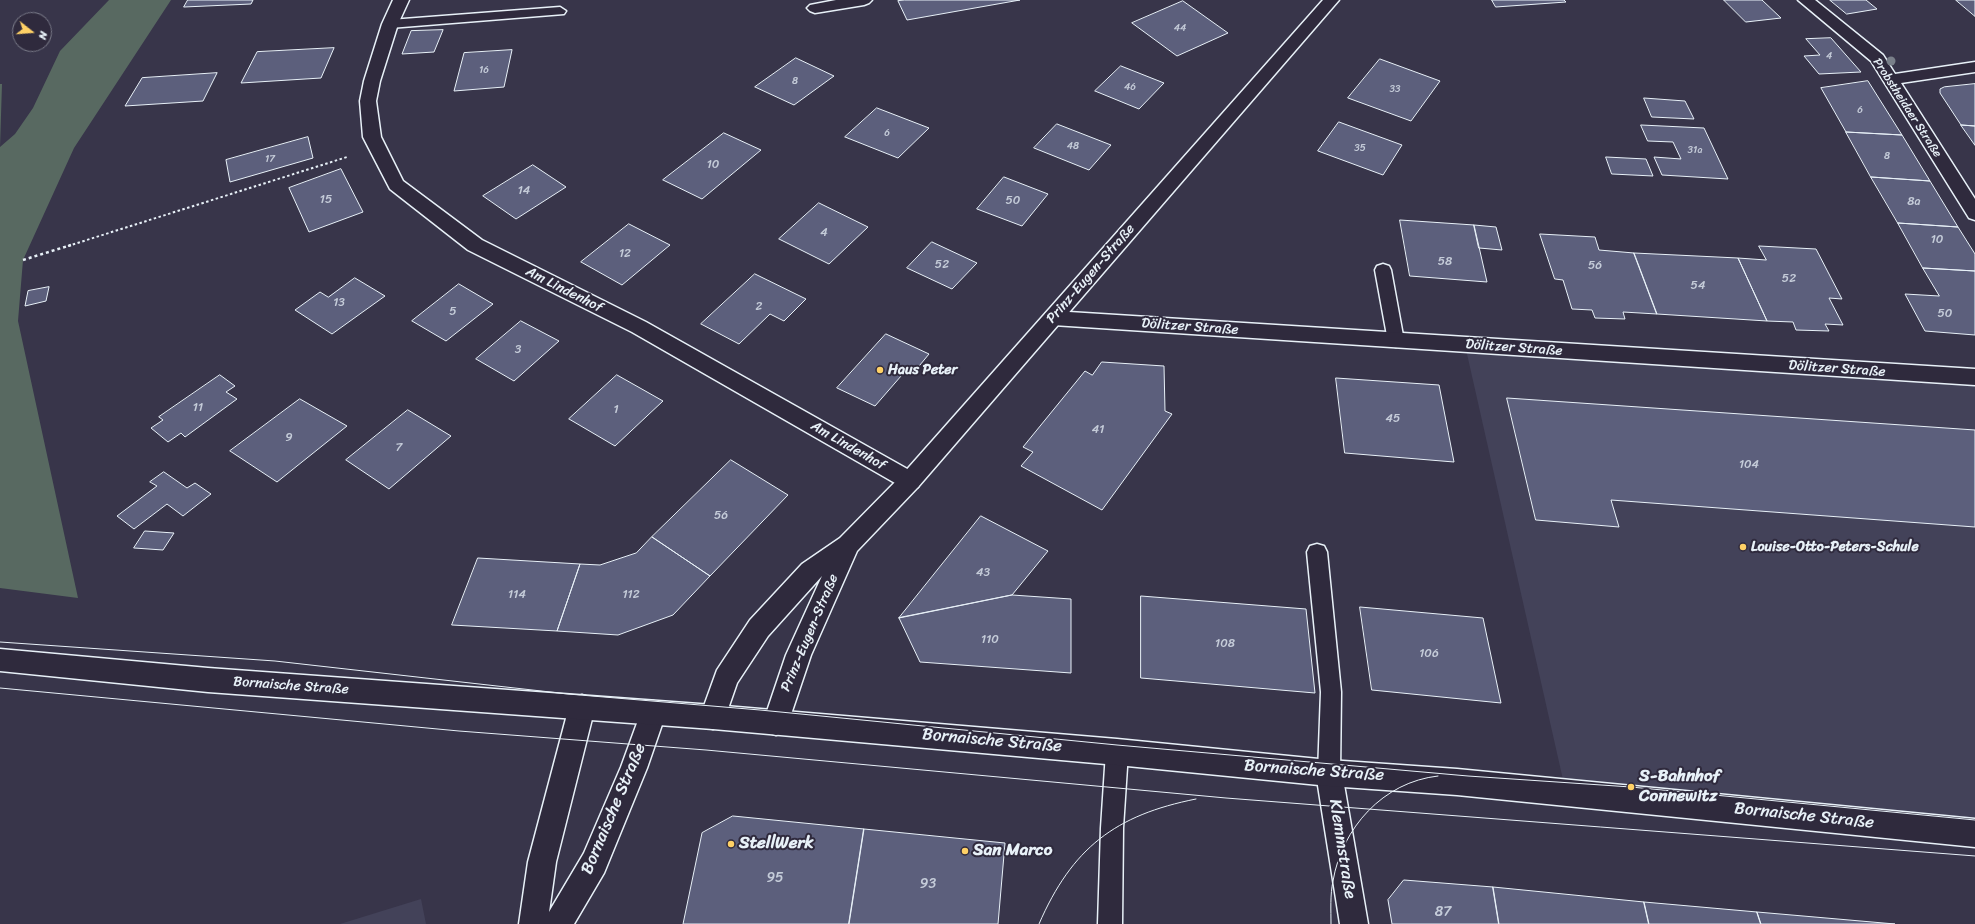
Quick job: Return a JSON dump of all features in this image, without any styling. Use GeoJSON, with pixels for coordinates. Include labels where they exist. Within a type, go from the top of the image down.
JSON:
{"type":"FeatureCollection","features":[{"type":"Feature","properties":{"kind":"street","name":"Am Lindenhof"},"geometry":{"type":"LineString","coordinates":[[401,0],[390,24],[372,80],[368,101],[372,137],[396,185],[475,246],[639,327],[910,481]]}},
{"type":"Feature","properties":{"kind":"street"},"geometry":{"type":"LineString","coordinates":[[815,8],[864,0]]}},
{"type":"Feature","properties":{"kind":"street","name":"Prinz-Eugen-Straße"},"geometry":{"type":"LineString","coordinates":[[714,717],[726,678],[759,628],[810,571],[848,545],[910,481],[1331,0]]}},
{"type":"Feature","properties":{"kind":"street","name":"Probstheidaer Straße"},"geometry":{"type":"LineString","coordinates":[[1806,0],[1877,58],[1975,214]]}},
{"type":"Feature","properties":{"kind":"street"},"geometry":{"type":"LineString","coordinates":[[1891,79],[1975,67]]}},
{"type":"Feature","properties":{"kind":"street","name":"Dölitzer Straße"},"geometry":{"type":"LineString","coordinates":[[1053,318],[1975,377]]}},
{"type":"Feature","properties":{"kind":"street","name":"Prinz-Eugen-Straße"},"geometry":{"type":"LineString","coordinates":[[776,723],[787,684],[812,621],[848,545]]}},
{"type":"Feature","properties":{"kind":"street","name":"Bornaische Straße"},"geometry":{"type":"LineString","coordinates":[[4,660],[208,680],[714,717],[1117,752],[1329,773],[1457,782],[1975,833]]}},
{"type":"Feature","properties":{"kind":"street"},"geometry":{"type":"LineString","coordinates":[[533,924],[542,862],[582,707]]}},
{"type":"Feature","properties":{"kind":"street","name":"Bornaische Straße"},"geometry":{"type":"LineString","coordinates":[[558,924],[594,863],[634,768],[653,713]]}},
{"type":"Feature","properties":{"kind":"street","name":"Klemmstraße"},"geometry":{"type":"LineString","coordinates":[[1329,773],[1354,924]]}},
{"type":"Feature","properties":{"kind":"lane"},"geometry":{"type":"LineString","coordinates":[[390,24],[560,11]]}},
{"type":"Feature","properties":{"kind":"lane"},"geometry":{"type":"LineString","coordinates":[[1383,270],[1396,341]]}},
{"type":"Feature","properties":{"kind":"lane"},"geometry":{"type":"LineString","coordinates":[[1317,552],[1331,692],[1329,773]]}},
{"type":"Feature","properties":{"kind":"lane"},"geometry":{"type":"LineString","coordinates":[[1110,924],[1112,828],[1117,752]]}},
{"type":"Feature","properties":{"kind":"path"},"geometry":{"type":"LineString","coordinates":[[23,260],[353,155]]}},
{"type":"Feature","properties":{"kind":"shaded area","name":"Louise-Otto-Peters-Schule"},"geometry":{"type":"Polygon","coordinates":[[[1465,345],[1975,377],[1975,833],[1566,793],[1465,345]]]}},
{"type":"Feature","properties":{"kind":"shaded area"},"geometry":{"type":"Polygon","coordinates":[[[421,899],[426,924],[340,924],[421,899]]]}},
{"type":"Feature","properties":{"kind":"green space"},"geometry":{"type":"Polygon","coordinates":[[[109,0],[171,0],[74,148],[23,260],[18,321],[78,598],[0,588],[0,147],[15,134],[33,108],[60,51],[109,0]]]}},
{"type":"Feature","properties":{"kind":"green space"},"geometry":{"type":"Polygon","coordinates":[[[0,84],[2,84],[0,147],[0,84]]]}},
{"type":"Feature","properties":{"kind":"building"},"geometry":{"type":"Polygon","coordinates":[[[188,0],[253,0],[251,4],[184,7],[188,0]]]}},
{"type":"Feature","properties":{"kind":"building"},"geometry":{"type":"Polygon","coordinates":[[[1020,0],[907,20],[898,1],[1020,0]]]}},
{"type":"Feature","properties":{"kind":"building"},"geometry":{"type":"Polygon","coordinates":[[[1492,0],[1564,0],[1566,2],[1496,7],[1492,0]]]}},
{"type":"Feature","properties":{"kind":"building"},"geometry":{"type":"Polygon","coordinates":[[[1724,0],[1762,0],[1781,18],[1746,22],[1724,0]]]}},
{"type":"Feature","properties":{"kind":"building"},"geometry":{"type":"Polygon","coordinates":[[[1830,0],[1866,0],[1877,9],[1847,14],[1830,0]]]}},
{"type":"Feature","properties":{"kind":"building"},"geometry":{"type":"Polygon","coordinates":[[[1956,0],[1975,0],[1975,16],[1956,0]]]}},
{"type":"Feature","properties":{"kind":"building"},"geometry":{"type":"Polygon","coordinates":[[[1183,1],[1228,33],[1177,56],[1132,23],[1183,1]]]}},
{"type":"Feature","properties":{"kind":"building"},"geometry":{"type":"Polygon","coordinates":[[[443,30],[434,52],[402,54],[411,31],[443,30]]]}},
{"type":"Feature","properties":{"kind":"building"},"geometry":{"type":"Polygon","coordinates":[[[1831,38],[1861,72],[1819,74],[1804,56],[1820,55],[1806,39],[1831,38]]]}},
{"type":"Feature","properties":{"kind":"building"},"geometry":{"type":"Polygon","coordinates":[[[334,48],[321,78],[241,83],[257,52],[334,48]]]}},
{"type":"Feature","properties":{"kind":"building"},"geometry":{"type":"Polygon","coordinates":[[[512,50],[504,87],[454,91],[464,53],[512,50]]]}},
{"type":"Feature","properties":{"kind":"building"},"geometry":{"type":"Polygon","coordinates":[[[796,58],[834,76],[794,105],[755,87],[796,58]]]}},
{"type":"Feature","properties":{"kind":"building"},"geometry":{"type":"Polygon","coordinates":[[[1380,59],[1440,81],[1411,121],[1348,98],[1380,59]]]}},
{"type":"Feature","properties":{"kind":"building"},"geometry":{"type":"Polygon","coordinates":[[[1121,66],[1164,83],[1139,109],[1095,91],[1121,66]]]}},
{"type":"Feature","properties":{"kind":"building"},"geometry":{"type":"Polygon","coordinates":[[[217,73],[203,101],[125,106],[142,78],[217,73]]]}},
{"type":"Feature","properties":{"kind":"building"},"geometry":{"type":"Polygon","coordinates":[[[1868,81],[1902,135],[1846,132],[1821,88],[1868,81]]]}},
{"type":"Feature","properties":{"kind":"building"},"geometry":{"type":"Polygon","coordinates":[[[1975,84],[1975,126],[1961,125],[1940,93],[1940,89],[1944,87],[1975,84]]]}},
{"type":"Feature","properties":{"kind":"building"},"geometry":{"type":"Polygon","coordinates":[[[1644,98],[1685,101],[1694,119],[1652,117],[1644,98]]]}},
{"type":"Feature","properties":{"kind":"building"},"geometry":{"type":"Polygon","coordinates":[[[877,108],[929,128],[898,158],[845,137],[877,108]]]}},
{"type":"Feature","properties":{"kind":"building"},"geometry":{"type":"Polygon","coordinates":[[[1339,122],[1402,145],[1383,175],[1318,151],[1339,122]]]}},
{"type":"Feature","properties":{"kind":"building"},"geometry":{"type":"Polygon","coordinates":[[[1057,124],[1111,145],[1089,170],[1034,148],[1057,124]]]}},
{"type":"Feature","properties":{"kind":"building"},"geometry":{"type":"Polygon","coordinates":[[[1641,125],[1704,128],[1728,179],[1662,175],[1654,157],[1681,159],[1673,142],[1648,141],[1641,125]]]}},
{"type":"Feature","properties":{"kind":"building"},"geometry":{"type":"Polygon","coordinates":[[[1961,125],[1975,126],[1975,145],[1961,125]]]}},
{"type":"Feature","properties":{"kind":"building"},"geometry":{"type":"Polygon","coordinates":[[[1846,132],[1902,135],[1930,181],[1871,177],[1846,132]]]}},
{"type":"Feature","properties":{"kind":"building"},"geometry":{"type":"Polygon","coordinates":[[[724,133],[761,150],[702,199],[663,180],[724,133]]]}},
{"type":"Feature","properties":{"kind":"building"},"geometry":{"type":"Polygon","coordinates":[[[308,137],[313,158],[230,182],[226,160],[308,137]]]}},
{"type":"Feature","properties":{"kind":"building"},"geometry":{"type":"Polygon","coordinates":[[[1606,157],[1646,159],[1653,176],[1612,174],[1606,157]]]}},
{"type":"Feature","properties":{"kind":"building"},"geometry":{"type":"Polygon","coordinates":[[[533,165],[566,187],[516,219],[483,196],[533,165]]]}},
{"type":"Feature","properties":{"kind":"building"},"geometry":{"type":"Polygon","coordinates":[[[341,169],[363,212],[309,232],[289,188],[341,169]]]}},
{"type":"Feature","properties":{"kind":"building"},"geometry":{"type":"Polygon","coordinates":[[[1004,177],[1048,194],[1022,226],[977,209],[1004,177]]]}},
{"type":"Feature","properties":{"kind":"building"},"geometry":{"type":"Polygon","coordinates":[[[1871,177],[1930,181],[1958,227],[1898,223],[1871,177]]]}},
{"type":"Feature","properties":{"kind":"building"},"geometry":{"type":"Polygon","coordinates":[[[819,203],[868,227],[829,264],[779,239],[819,203]]]}},
{"type":"Feature","properties":{"kind":"building"},"geometry":{"type":"Polygon","coordinates":[[[1400,220],[1474,225],[1487,282],[1410,276],[1400,220]]]}},
{"type":"Feature","properties":{"kind":"building"},"geometry":{"type":"Polygon","coordinates":[[[1898,223],[1958,227],[1975,254],[1975,271],[1923,268],[1898,223]]]}},
{"type":"Feature","properties":{"kind":"building"},"geometry":{"type":"Polygon","coordinates":[[[629,224],[670,245],[622,285],[581,262],[629,224]]]}},
{"type":"Feature","properties":{"kind":"building"},"geometry":{"type":"Polygon","coordinates":[[[1474,225],[1496,227],[1502,250],[1479,248],[1474,225]]]}},
{"type":"Feature","properties":{"kind":"building"},"geometry":{"type":"Polygon","coordinates":[[[1540,234],[1595,237],[1599,250],[1634,253],[1657,314],[1623,312],[1625,319],[1595,318],[1592,310],[1572,309],[1563,280],[1555,279],[1540,234]]]}},
{"type":"Feature","properties":{"kind":"building"},"geometry":{"type":"Polygon","coordinates":[[[932,242],[977,263],[952,289],[907,268],[932,242]]]}},
{"type":"Feature","properties":{"kind":"building"},"geometry":{"type":"Polygon","coordinates":[[[1759,246],[1816,249],[1842,299],[1829,298],[1843,325],[1825,324],[1829,331],[1796,330],[1793,322],[1767,321],[1738,258],[1766,260],[1759,246]]]}},
{"type":"Feature","properties":{"kind":"building"},"geometry":{"type":"Polygon","coordinates":[[[1634,253],[1738,258],[1767,321],[1657,314],[1634,253]]]}},
{"type":"Feature","properties":{"kind":"building"},"geometry":{"type":"Polygon","coordinates":[[[1923,268],[1975,271],[1975,335],[1925,331],[1905,294],[1939,296],[1923,268]]]}},
{"type":"Feature","properties":{"kind":"building"},"geometry":{"type":"Polygon","coordinates":[[[755,274],[806,299],[784,321],[770,314],[739,344],[701,324],[755,274]]]}},
{"type":"Feature","properties":{"kind":"building"},"geometry":{"type":"Polygon","coordinates":[[[355,278],[385,296],[332,334],[295,310],[320,292],[328,297],[355,278]]]}},
{"type":"Feature","properties":{"kind":"building"},"geometry":{"type":"Polygon","coordinates":[[[459,284],[493,304],[446,341],[412,321],[459,284]]]}},
{"type":"Feature","properties":{"kind":"building"},"geometry":{"type":"Polygon","coordinates":[[[49,287],[46,301],[25,306],[28,291],[49,287]]]}},
{"type":"Feature","properties":{"kind":"building"},"geometry":{"type":"Polygon","coordinates":[[[521,321],[559,341],[514,381],[476,359],[521,321]]]}},
{"type":"Feature","properties":{"kind":"building","name":"Haus Peter"},"geometry":{"type":"Polygon","coordinates":[[[886,334],[929,354],[915,371],[908,368],[875,406],[837,388],[886,334]]]}},
{"type":"Feature","properties":{"kind":"building"},"geometry":{"type":"Polygon","coordinates":[[[1102,362],[1164,366],[1165,411],[1172,414],[1102,510],[1021,466],[1033,452],[1023,447],[1085,371],[1092,375],[1102,362]]]}},
{"type":"Feature","properties":{"kind":"building"},"geometry":{"type":"Polygon","coordinates":[[[220,375],[235,386],[226,392],[237,399],[185,437],[181,433],[168,442],[151,428],[163,420],[159,417],[220,375]]]}},
{"type":"Feature","properties":{"kind":"building"},"geometry":{"type":"Polygon","coordinates":[[[617,375],[663,401],[615,446],[569,419],[617,375]]]}},
{"type":"Feature","properties":{"kind":"building"},"geometry":{"type":"Polygon","coordinates":[[[1336,378],[1439,385],[1454,462],[1345,453],[1336,378]]]}},
{"type":"Feature","properties":{"kind":"building"},"geometry":{"type":"Polygon","coordinates":[[[1507,398],[1975,430],[1975,527],[1611,500],[1619,527],[1536,520],[1507,398]]]}},
{"type":"Feature","properties":{"kind":"building"},"geometry":{"type":"Polygon","coordinates":[[[300,399],[347,426],[277,482],[230,451],[300,399]]]}},
{"type":"Feature","properties":{"kind":"building"},"geometry":{"type":"Polygon","coordinates":[[[408,410],[451,436],[389,489],[346,460],[408,410]]]}},
{"type":"Feature","properties":{"kind":"building"},"geometry":{"type":"Polygon","coordinates":[[[731,460],[788,495],[710,576],[652,537],[731,460]]]}},
{"type":"Feature","properties":{"kind":"building"},"geometry":{"type":"Polygon","coordinates":[[[164,472],[187,488],[195,483],[211,494],[183,516],[167,504],[134,529],[117,516],[157,486],[150,482],[164,472]]]}},
{"type":"Feature","properties":{"kind":"building"},"geometry":{"type":"Polygon","coordinates":[[[981,516],[1048,551],[1012,595],[899,618],[981,516]]]}},
{"type":"Feature","properties":{"kind":"building"},"geometry":{"type":"Polygon","coordinates":[[[145,531],[174,533],[163,550],[134,548],[145,531]]]}},
{"type":"Feature","properties":{"kind":"building"},"geometry":{"type":"Polygon","coordinates":[[[652,537],[710,576],[673,615],[618,635],[557,631],[580,564],[600,565],[636,553],[652,537]]]}},
{"type":"Feature","properties":{"kind":"building"},"geometry":{"type":"Polygon","coordinates":[[[478,558],[580,564],[557,631],[452,625],[478,558]]]}},
{"type":"Feature","properties":{"kind":"building"},"geometry":{"type":"Polygon","coordinates":[[[1012,595],[1071,599],[1071,673],[920,662],[899,618],[1012,595]]]}},
{"type":"Feature","properties":{"kind":"building"},"geometry":{"type":"Polygon","coordinates":[[[1141,596],[1306,609],[1315,693],[1141,678],[1141,596]]]}},
{"type":"Feature","properties":{"kind":"building"},"geometry":{"type":"Polygon","coordinates":[[[1360,607],[1483,618],[1501,703],[1372,690],[1360,607]]]}},
{"type":"Feature","properties":{"kind":"building"},"geometry":{"type":"Polygon","coordinates":[[[733,816],[864,829],[849,924],[683,924],[702,833],[733,816]]]}},
{"type":"Feature","properties":{"kind":"building"},"geometry":{"type":"Polygon","coordinates":[[[864,829],[1005,843],[998,924],[849,924],[864,829]]]}},
{"type":"Feature","properties":{"kind":"building"},"geometry":{"type":"Polygon","coordinates":[[[1404,880],[1493,887],[1499,924],[1392,924],[1388,900],[1404,880]]]}},
{"type":"Feature","properties":{"kind":"building"},"geometry":{"type":"Polygon","coordinates":[[[1493,887],[1644,902],[1649,924],[1499,924],[1493,887]]]}},
{"type":"Feature","properties":{"kind":"building"},"geometry":{"type":"Polygon","coordinates":[[[1644,902],[1757,912],[1761,924],[1649,924],[1644,902]]]}},
{"type":"Feature","properties":{"kind":"building"},"geometry":{"type":"Polygon","coordinates":[[[1757,912],[1895,924],[1761,924],[1757,912]]]}},
{"type":"Feature","properties":{"kind":"tram line"},"geometry":{"type":"LineString","coordinates":[[0,642],[275,661],[568,694],[760,710],[1117,745],[1468,776],[1631,787],[1975,820]]}},
{"type":"Feature","properties":{"kind":"tram line"},"geometry":{"type":"LineString","coordinates":[[0,688],[459,731],[706,750],[1226,798],[1370,809]]}},
{"type":"Feature","properties":{"kind":"tram line"},"geometry":{"type":"LineString","coordinates":[[1370,809],[1383,798],[1400,787],[1418,780],[1438,776]]}},
{"type":"Feature","properties":{"kind":"tram line"},"geometry":{"type":"LineString","coordinates":[[1039,924],[1052,897],[1066,875],[1082,855],[1100,839],[1119,826],[1142,815],[1167,806],[1196,799]]}},
{"type":"Feature","properties":{"kind":"tram line"},"geometry":{"type":"LineString","coordinates":[[1331,924],[1331,892],[1338,862],[1345,843],[1356,826],[1370,809]]}},
{"type":"Feature","properties":{"kind":"tram line"},"geometry":{"type":"LineString","coordinates":[[1370,809],[1975,856]]}},
{"type":"Feature","properties":{"kind":"place","name":"Haus Peter"},"geometry":{"type":"Point","coordinates":[880,370]}},
{"type":"Feature","properties":{"kind":"place","name":"Louise-Otto-Peters-Schule"},"geometry":{"type":"Point","coordinates":[1743,547]}},
{"type":"Feature","properties":{"kind":"place","name":"S-Bahnhof Connewitz"},"geometry":{"type":"Point","coordinates":[1631,787]}},
{"type":"Feature","properties":{"kind":"place","name":"StellWerk"},"geometry":{"type":"Point","coordinates":[731,844]}},
{"type":"Feature","properties":{"kind":"place","name":"San Marco"},"geometry":{"type":"Point","coordinates":[965,851]}}]}
